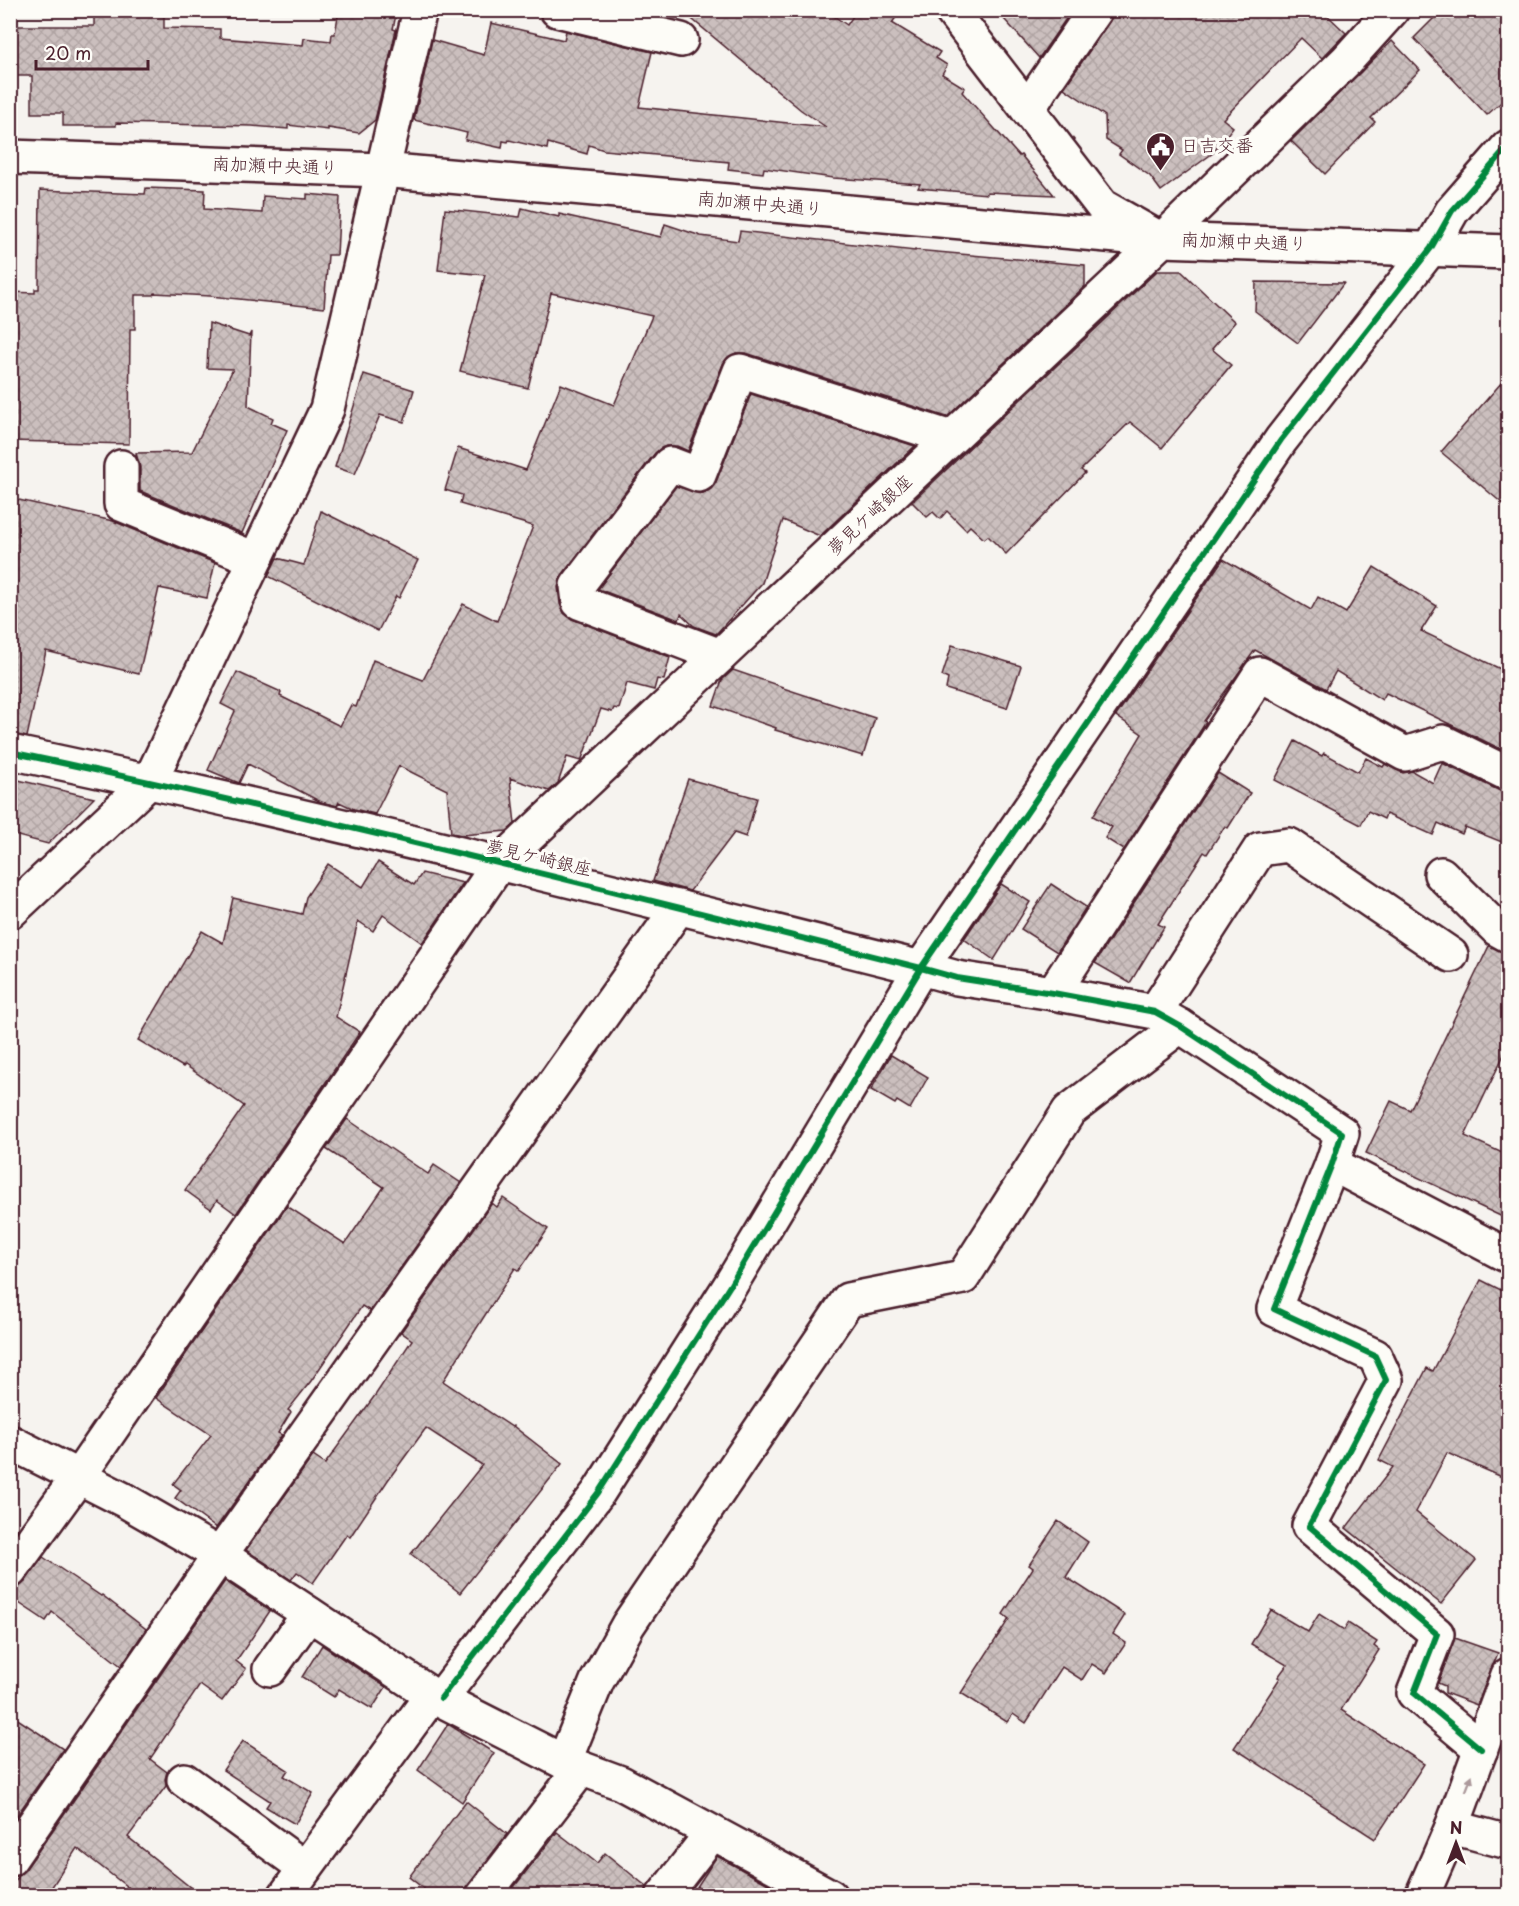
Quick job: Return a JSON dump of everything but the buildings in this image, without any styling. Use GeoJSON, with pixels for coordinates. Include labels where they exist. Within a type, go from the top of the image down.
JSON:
{"type":"FeatureCollection","features":[{"type":"Feature","properties":{"kind":"street"},"geometry":{"type":"LineString","coordinates":[[10,912],[150,781],[327,409],[420,10]]}},
{"type":"Feature","properties":{"kind":"street"},"geometry":{"type":"LineString","coordinates":[[557,10],[681,40]]}},
{"type":"Feature","properties":{"kind":"street"},"geometry":{"type":"LineString","coordinates":[[951,10],[1102,206],[1162,240]]}},
{"type":"Feature","properties":{"kind":"street"},"geometry":{"type":"LineString","coordinates":[[1028,110],[1095,10]]}},
{"type":"Feature","properties":{"kind":"street","name":"夢見ケ崎銀座"},"geometry":{"type":"LineString","coordinates":[[10,1571],[79,1476],[499,864],[1162,240],[1347,60],[1392,10]]}},
{"type":"Feature","properties":{"kind":"street"},"geometry":{"type":"LineString","coordinates":[[285,1896],[437,1696],[598,1493],[731,1284],[921,968],[1281,440],[1431,248],[1452,211],[1509,147]]}},
{"type":"Feature","properties":{"kind":"street","name":"南加瀬中央通り"},"geometry":{"type":"LineString","coordinates":[[10,157],[382,170],[1162,240],[1509,252]]}},
{"type":"Feature","properties":{"kind":"street"},"geometry":{"type":"LineString","coordinates":[[720,656],[579,602],[577,586],[670,464],[699,475],[740,371],[951,438]]}},
{"type":"Feature","properties":{"kind":"street"},"geometry":{"type":"LineString","coordinates":[[121,467],[121,504],[255,559]]}},
{"type":"Feature","properties":{"kind":"street"},"geometry":{"type":"LineString","coordinates":[[1053,993],[1260,674],[1405,754],[1443,742],[1509,774]]}},
{"type":"Feature","properties":{"kind":"street","name":"夢見ケ崎銀座"},"geometry":{"type":"LineString","coordinates":[[10,752],[150,781],[499,864],[957,978],[1053,993],[1168,1019]]}},
{"type":"Feature","properties":{"kind":"street"},"geometry":{"type":"LineString","coordinates":[[483,1896],[573,1766],[597,1681],[628,1625],[848,1300],[963,1277],[1069,1111],[1168,1019],[1260,849],[1289,845],[1451,955]]}},
{"type":"Feature","properties":{"kind":"street"},"geometry":{"type":"LineString","coordinates":[[1442,874],[1497,929],[1509,935]]}},
{"type":"Feature","properties":{"kind":"street"},"geometry":{"type":"LineString","coordinates":[[10,1859],[219,1555],[679,907]]}},
{"type":"Feature","properties":{"kind":"street"},"geometry":{"type":"LineString","coordinates":[[1168,1019],[1342,1133],[1332,1164],[1274,1309],[1375,1356],[1386,1380],[1309,1527],[1437,1634],[1414,1693],[1481,1749]]}},
{"type":"Feature","properties":{"kind":"street"},"geometry":{"type":"LineString","coordinates":[[1332,1164],[1509,1256]]}},
{"type":"Feature","properties":{"kind":"street"},"geometry":{"type":"LineString","coordinates":[[10,1442],[124,1500],[219,1555],[437,1696],[573,1766],[621,1783],[830,1896]]}},
{"type":"Feature","properties":{"kind":"street"},"geometry":{"type":"LineString","coordinates":[[270,1670],[309,1614]]}},
{"type":"Feature","properties":{"kind":"street"},"geometry":{"type":"LineString","coordinates":[[1422,1896],[1452,1827],[1509,1675]]}},
{"type":"Feature","properties":{"kind":"street"},"geometry":{"type":"LineString","coordinates":[[184,1780],[305,1868]]}},
{"type":"Feature","properties":{"kind":"street"},"geometry":{"type":"LineString","coordinates":[[1452,1827],[1509,1842]]}},
{"type":"Feature","properties":{"kind":"street"},"geometry":{"type":"LineString","coordinates":[[663,1896],[712,1833]]}},
{"type":"Feature","properties":{"kind":"cycle path"},"geometry":{"type":"LineString","coordinates":[[441,1698],[598,1493],[731,1284],[921,968],[1281,440],[1431,248],[1452,211],[1508,147]]}},
{"type":"Feature","properties":{"kind":"cycle path"},"geometry":{"type":"LineString","coordinates":[[10,752],[239,802],[467,856],[957,978],[1155,1012],[1180,1026],[1342,1133],[1332,1164],[1274,1309],[1375,1356],[1386,1380],[1309,1526],[1437,1634],[1414,1693],[1481,1749]]}},
{"type":"Feature","properties":{"kind":"place","name":"日吉交番"},"geometry":{"type":"Point","coordinates":[1160,172]}}]}
